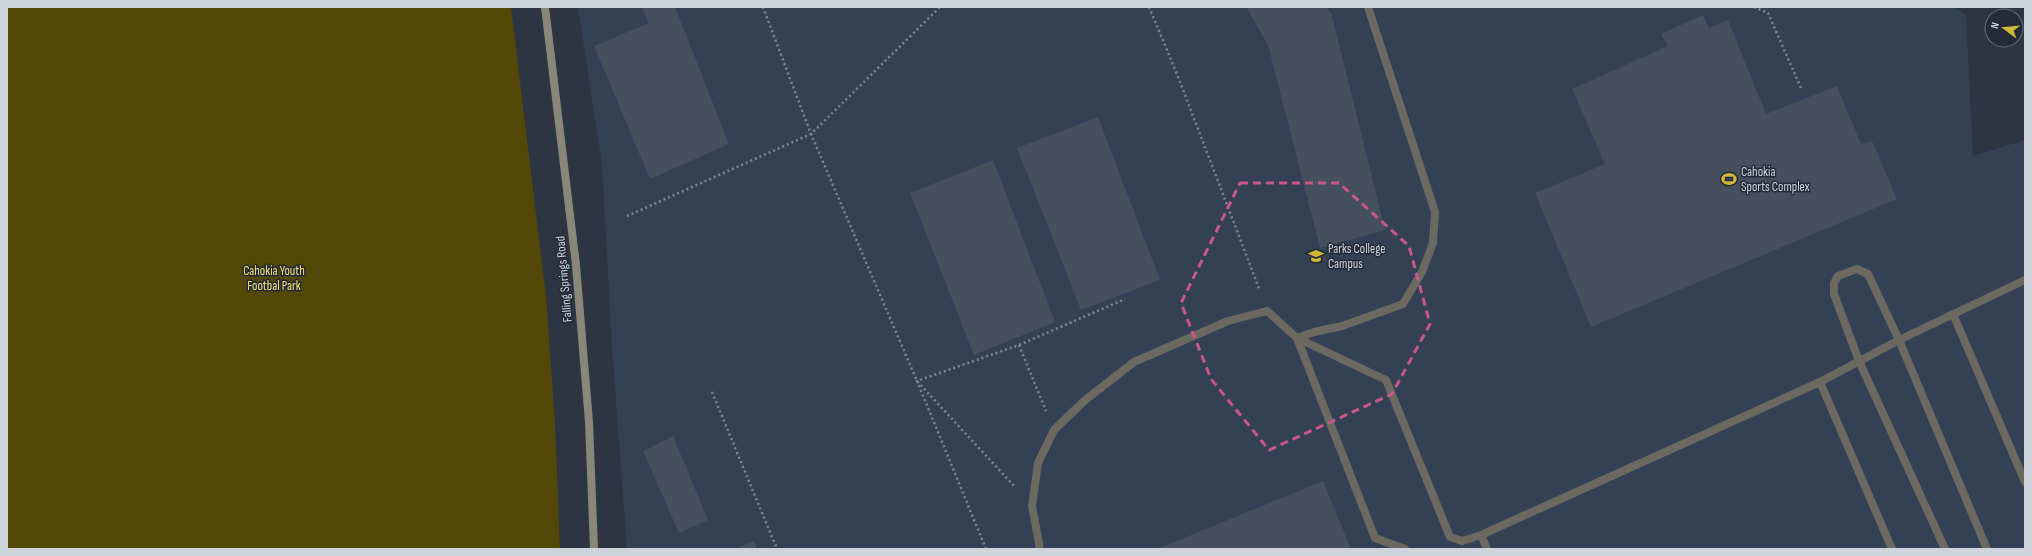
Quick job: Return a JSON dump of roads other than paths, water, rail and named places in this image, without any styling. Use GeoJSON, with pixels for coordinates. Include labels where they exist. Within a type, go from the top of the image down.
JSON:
{"type":"FeatureCollection","features":[{"type":"Feature","properties":{"kind":"street","name":"Falling Springs Road"},"geometry":{"type":"LineString","coordinates":[[545,7],[576,265],[589,422],[594,549]]}},
{"type":"Feature","properties":{"kind":"lane"},"geometry":{"type":"LineString","coordinates":[[1297,338],[1314,332],[1342,326],[1403,304],[1422,272],[1433,243],[1435,212],[1368,7]]}},
{"type":"Feature","properties":{"kind":"lane"},"geometry":{"type":"LineString","coordinates":[[1945,549],[1859,361],[1834,294],[1834,283],[1838,276],[1858,269],[1868,274],[1899,340],[1987,549]]}},
{"type":"Feature","properties":{"kind":"lane"},"geometry":{"type":"LineString","coordinates":[[1040,549],[1032,506],[1038,463],[1054,430],[1084,400],[1134,362],[1228,320],[1267,311],[1297,338],[1386,380],[1450,537],[1462,541],[1481,535],[1820,382],[1899,340],[2025,280]]}},
{"type":"Feature","properties":{"kind":"lane"},"geometry":{"type":"LineString","coordinates":[[1953,314],[2025,482]]}},
{"type":"Feature","properties":{"kind":"lane"},"geometry":{"type":"LineString","coordinates":[[1297,338],[1375,538],[1405,549]]}},
{"type":"Feature","properties":{"kind":"lane"},"geometry":{"type":"LineString","coordinates":[[1820,382],[1892,549]]}},
{"type":"Feature","properties":{"kind":"lane"},"geometry":{"type":"LineString","coordinates":[[1481,535],[1487,549]]}},
{"type":"Feature","properties":{"kind":"place","name":"Cahokia Sports Complex"},"geometry":{"type":"Point","coordinates":[1729,179]}},
{"type":"Feature","properties":{"kind":"place","name":"Parks College Campus"},"geometry":{"type":"Point","coordinates":[1316,256]}},
{"type":"Feature","properties":{"kind":"park label","name":"Cahokia Youth Footbal Park"},"geometry":{"type":"Point","coordinates":[274,278]}}]}
